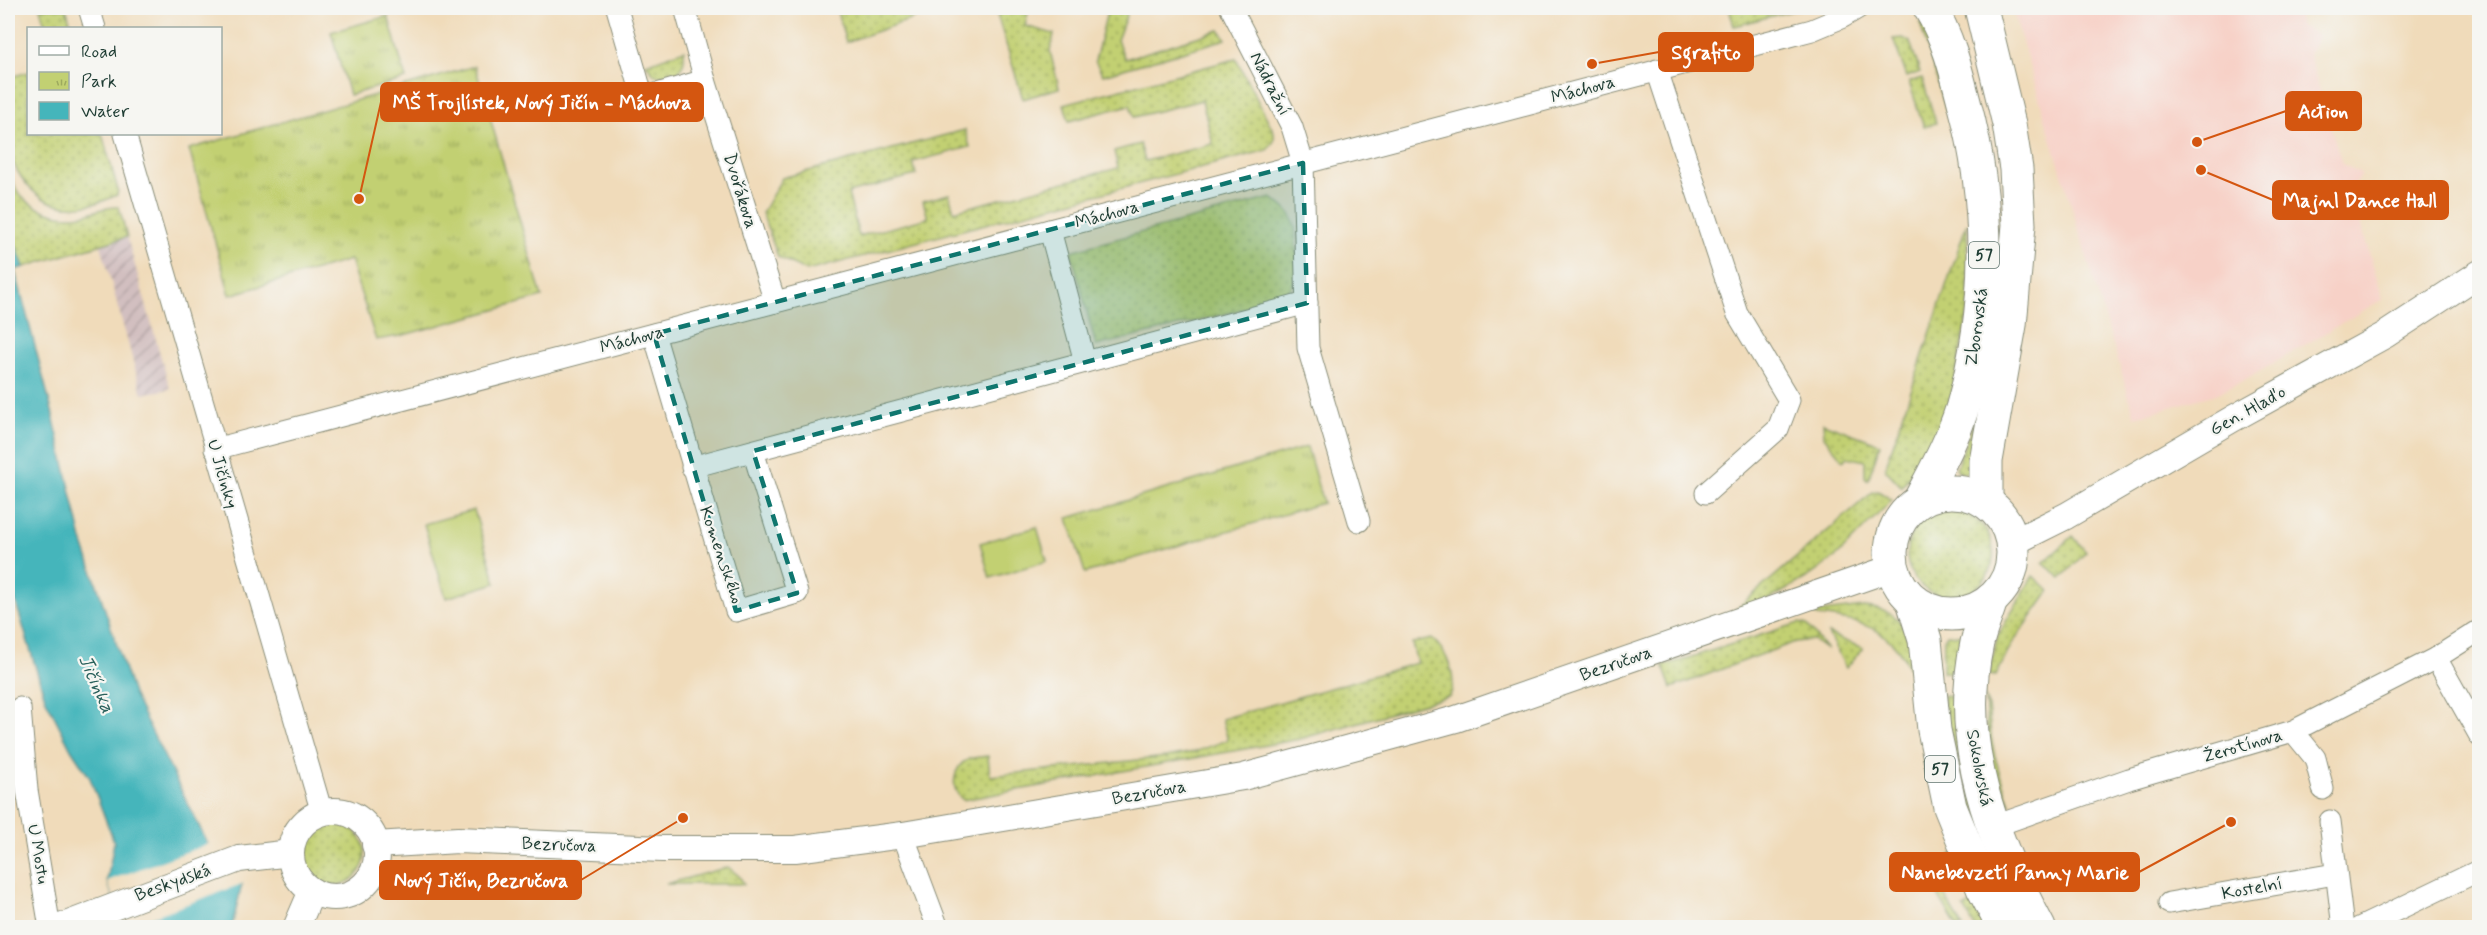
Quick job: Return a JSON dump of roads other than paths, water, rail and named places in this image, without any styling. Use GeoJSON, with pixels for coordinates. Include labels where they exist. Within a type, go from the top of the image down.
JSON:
{"type":"FeatureCollection","features":[{"type":"Feature","properties":{"kind":"main road","name":"Zborovská"},"geometry":{"type":"LineString","coordinates":[[1920,500],[1943,456],[1961,410],[1972,365],[1984,273],[1985,226],[1981,178],[1972,130],[1950,53],[1930,8]]}},
{"type":"Feature","properties":{"kind":"main road","name":"Zborovská"},"geometry":{"type":"LineString","coordinates":[[1981,8],[2009,124],[2016,169],[2019,225],[2010,325],[1986,461],[1986,502]]}},
{"type":"Feature","properties":{"kind":"main road"},"geometry":{"type":"LineString","coordinates":[[1920,500],[1939,493],[1958,492],[1986,502]]}},
{"type":"Feature","properties":{"kind":"main road","name":"57"},"geometry":{"type":"LineString","coordinates":[[1920,500],[1905,513],[1895,529],[1890,548],[1892,568],[1900,586],[1913,601],[1930,610],[1949,614],[1967,612],[1991,600],[2008,579],[2013,561],[2012,543],[2001,516],[1986,502]]}},
{"type":"Feature","properties":{"kind":"main road","name":"Sokolovská"},"geometry":{"type":"LineString","coordinates":[[1991,600],[1977,642],[1971,686],[1970,722],[1976,769],[1992,827],[2012,874],[2039,927]]}},
{"type":"Feature","properties":{"kind":"main road","name":"Sokolovská"},"geometry":{"type":"LineString","coordinates":[[1913,601],[1925,640],[1934,730],[1950,807],[1983,888],[2004,927]]}},
{"type":"Feature","properties":{"kind":"street"},"geometry":{"type":"LineString","coordinates":[[89,8],[95,27]]}},
{"type":"Feature","properties":{"kind":"street"},"geometry":{"type":"LineString","coordinates":[[617,8],[643,98],[705,80]]}},
{"type":"Feature","properties":{"kind":"street","name":"Dvořákova"},"geometry":{"type":"LineString","coordinates":[[685,8],[705,80],[775,302]]}},
{"type":"Feature","properties":{"kind":"street","name":"Nádražní"},"geometry":{"type":"LineString","coordinates":[[1231,8],[1292,128],[1303,164]]}},
{"type":"Feature","properties":{"kind":"street","name":"Máchova"},"geometry":{"type":"LineString","coordinates":[[215,449],[1812,30],[1858,8]]}},
{"type":"Feature","properties":{"kind":"street"},"geometry":{"type":"LineString","coordinates":[[1657,70],[1737,313],[1789,400],[1778,429],[1706,493]]}},
{"type":"Feature","properties":{"kind":"street","name":"U Jičínky"},"geometry":{"type":"LineString","coordinates":[[125,135],[322,813]]}},
{"type":"Feature","properties":{"kind":"street"},"geometry":{"type":"LineString","coordinates":[[1303,164],[1308,348],[1359,521]]}},
{"type":"Feature","properties":{"kind":"street","name":"Máchova"},"geometry":{"type":"LineString","coordinates":[[1050,230],[1085,362]]}},
{"type":"Feature","properties":{"kind":"street","name":"Gen. Hlaďo"},"geometry":{"type":"LineString","coordinates":[[2012,543],[2066,516],[2225,423],[2385,335],[2480,273]]}},
{"type":"Feature","properties":{"kind":"street"},"geometry":{"type":"LineString","coordinates":[[692,467],[1307,303]]}},
{"type":"Feature","properties":{"kind":"street","name":"Komenského"},"geometry":{"type":"LineString","coordinates":[[654,334],[736,611],[797,593],[753,451]]}},
{"type":"Feature","properties":{"kind":"street","name":"Bezručova"},"geometry":{"type":"LineString","coordinates":[[375,844],[458,840],[662,849],[795,849],[903,835],[1243,777],[1456,719],[1892,568]]}},
{"type":"Feature","properties":{"kind":"street","name":"Žerotínova"},"geometry":{"type":"LineString","coordinates":[[1992,827],[2129,779],[2293,731],[2436,658],[2480,630]]}},
{"type":"Feature","properties":{"kind":"street"},"geometry":{"type":"LineString","coordinates":[[2436,658],[2480,736]]}},
{"type":"Feature","properties":{"kind":"street","name":"U Mostu"},"geometry":{"type":"LineString","coordinates":[[20,708],[27,790],[50,927]]}},
{"type":"Feature","properties":{"kind":"street"},"geometry":{"type":"LineString","coordinates":[[2293,731],[2315,758],[2323,789]]}},
{"type":"Feature","properties":{"kind":"street"},"geometry":{"type":"LineString","coordinates":[[336,812],[355,817],[370,832],[375,844],[376,859],[372,872],[359,889],[346,895],[332,897],[312,891],[296,875],[291,854],[293,840],[300,828],[310,819],[322,813],[336,812]]}},
{"type":"Feature","properties":{"kind":"street"},"geometry":{"type":"LineString","coordinates":[[2330,820],[2343,927]]}},
{"type":"Feature","properties":{"kind":"street"},"geometry":{"type":"LineString","coordinates":[[903,835],[938,927]]}},
{"type":"Feature","properties":{"kind":"street","name":"Beskydská"},"geometry":{"type":"LineString","coordinates":[[58,927],[239,859],[291,854]]}},
{"type":"Feature","properties":{"kind":"street"},"geometry":{"type":"LineString","coordinates":[[2359,927],[2480,870]]}},
{"type":"Feature","properties":{"kind":"street","name":"Kostelní"},"geometry":{"type":"LineString","coordinates":[[2169,903],[2335,874]]}},
{"type":"Feature","properties":{"kind":"street"},"geometry":{"type":"LineString","coordinates":[[296,927],[312,891]]}},
{"type":"Feature","properties":{"kind":"water","name":"Jičínka"},"geometry":{"type":"Polygon","coordinates":[[[8,225],[24,267],[15,270],[52,411],[82,540],[133,694],[208,844],[242,884],[232,927],[124,927],[107,881],[114,842],[90,778],[71,749],[45,698],[12,590],[8,537],[8,225]]]}},
{"type":"Feature","properties":{"kind":"place","name":"Sgrafito"},"geometry":{"type":"Point","coordinates":[1592,64]}},
{"type":"Feature","properties":{"kind":"place","name":"Action"},"geometry":{"type":"Point","coordinates":[2197,142]}},
{"type":"Feature","properties":{"kind":"place","name":"Majnl Dance Hall"},"geometry":{"type":"Point","coordinates":[2201,170]}},
{"type":"Feature","properties":{"kind":"place","name":"MŠ Trojlístek, Nový Jičín - Máchova"},"geometry":{"type":"Point","coordinates":[359,199]}},
{"type":"Feature","properties":{"kind":"place","name":"Nový Jičín, Bezručova"},"geometry":{"type":"Point","coordinates":[683,818]}},
{"type":"Feature","properties":{"kind":"place","name":"Nanebevzetí Panny Marie"},"geometry":{"type":"Point","coordinates":[2231,822]}}]}
